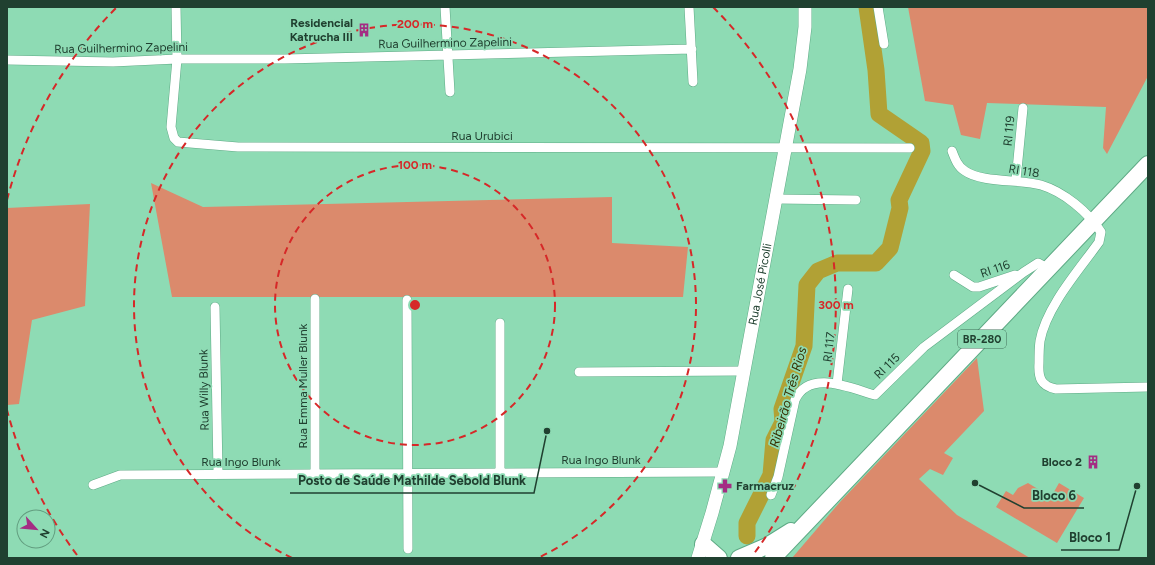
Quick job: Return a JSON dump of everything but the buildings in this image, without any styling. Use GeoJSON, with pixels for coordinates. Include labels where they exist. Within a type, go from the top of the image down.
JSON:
{"type":"FeatureCollection","features":[{"type":"Feature","properties":{"kind":"highway","name":"BR-280"},"geometry":{"type":"LineString","coordinates":[[773,558],[1148,164]]}},
{"type":"Feature","properties":{"kind":"highway"},"geometry":{"type":"LineString","coordinates":[[739,558],[767,546],[815,514]]}},
{"type":"Feature","properties":{"kind":"highway"},"geometry":{"type":"LineString","coordinates":[[782,558],[815,514]]}},
{"type":"Feature","properties":{"kind":"highway"},"geometry":{"type":"LineString","coordinates":[[700,551],[719,558]]}},
{"type":"Feature","properties":{"kind":"street"},"geometry":{"type":"LineString","coordinates":[[176,7],[177,59]]}},
{"type":"Feature","properties":{"kind":"street"},"geometry":{"type":"LineString","coordinates":[[444,7],[450,92]]}},
{"type":"Feature","properties":{"kind":"street"},"geometry":{"type":"LineString","coordinates":[[689,7],[693,82]]}},
{"type":"Feature","properties":{"kind":"street","name":"Rua José Picolli"},"geometry":{"type":"LineString","coordinates":[[700,551],[724,472],[744,370],[804,45],[805,7]]}},
{"type":"Feature","properties":{"kind":"street"},"geometry":{"type":"LineString","coordinates":[[878,7],[884,44]]}},
{"type":"Feature","properties":{"kind":"street","name":"Rua Guilhermino Zapelini"},"geometry":{"type":"LineString","coordinates":[[7,60],[113,62],[177,59],[285,59],[692,49]]}},
{"type":"Feature","properties":{"kind":"street","name":"Rua Urubici"},"geometry":{"type":"LineString","coordinates":[[177,59],[171,127],[174,138],[178,142],[238,147],[910,148]]}},
{"type":"Feature","properties":{"kind":"street","name":"RI 119"},"geometry":{"type":"LineString","coordinates":[[1016,180],[1023,108]]}},
{"type":"Feature","properties":{"kind":"street","name":"RI 118"},"geometry":{"type":"LineString","coordinates":[[952,151],[960,166],[972,175],[1016,180],[1042,185],[1060,193],[1094,221]]}},
{"type":"Feature","properties":{"kind":"street"},"geometry":{"type":"LineString","coordinates":[[776,199],[856,200]]}},
{"type":"Feature","properties":{"kind":"street"},"geometry":{"type":"LineString","coordinates":[[1094,221],[1101,232],[1099,242],[1059,298],[1040,341],[1038,372],[1041,383],[1048,388],[1056,390],[1148,386]]}},
{"type":"Feature","properties":{"kind":"street","name":"RI 115"},"geometry":{"type":"LineString","coordinates":[[771,495],[778,477],[786,432],[798,392],[810,383],[836,384],[875,395],[924,347],[1024,272],[1038,263],[1049,268]]}},
{"type":"Feature","properties":{"kind":"street","name":"RI 116"},"geometry":{"type":"LineString","coordinates":[[954,275],[973,287],[980,287],[1024,272]]}},
{"type":"Feature","properties":{"kind":"street","name":"RI 117"},"geometry":{"type":"LineString","coordinates":[[836,384],[848,289]]}},
{"type":"Feature","properties":{"kind":"street","name":"Rua Emma Muller Blunk"},"geometry":{"type":"LineString","coordinates":[[315,298],[315,473]]}},
{"type":"Feature","properties":{"kind":"street"},"geometry":{"type":"LineString","coordinates":[[407,300],[408,549]]}},
{"type":"Feature","properties":{"kind":"street","name":"Rua Willy Blunk"},"geometry":{"type":"LineString","coordinates":[[215,307],[218,473]]}},
{"type":"Feature","properties":{"kind":"street"},"geometry":{"type":"LineString","coordinates":[[500,323],[500,472]]}},
{"type":"Feature","properties":{"kind":"street"},"geometry":{"type":"LineString","coordinates":[[579,372],[744,370]]}},
{"type":"Feature","properties":{"kind":"street","name":"Rua Ingo Blunk"},"geometry":{"type":"LineString","coordinates":[[93,485],[120,475],[166,474],[724,472]]}},
{"type":"Feature","properties":{"kind":"shaded area"},"geometry":{"type":"Polygon","coordinates":[[[908,7],[1148,7],[1148,76],[1107,154],[1103,148],[1106,107],[987,103],[980,139],[961,135],[953,105],[925,101],[908,7]]]}},
{"type":"Feature","properties":{"kind":"shaded area"},"geometry":{"type":"Polygon","coordinates":[[[151,183],[203,207],[612,197],[612,243],[688,247],[683,297],[172,297],[151,183]]]}},
{"type":"Feature","properties":{"kind":"shaded area"},"geometry":{"type":"Polygon","coordinates":[[[90,204],[85,306],[32,320],[19,404],[7,405],[7,208],[90,204]]]}},
{"type":"Feature","properties":{"kind":"shaded area"},"geometry":{"type":"Polygon","coordinates":[[[977,358],[984,411],[944,453],[953,458],[943,475],[930,469],[919,479],[957,515],[1030,558],[792,558],[840,502],[977,358]]]}},
{"type":"Feature","properties":{"kind":"shaded area"},"geometry":{"type":"Polygon","coordinates":[[[1028,483],[1051,497],[1059,483],[1084,498],[1057,543],[996,507],[1006,491],[1013,495],[1018,488],[1028,483]]]}},
{"type":"Feature","properties":{"kind":"waterway","name":"Ribeirão Três Rios"},"geometry":{"type":"LineString","coordinates":[[747,536],[747,523],[771,475],[774,440],[783,422],[782,409],[804,346],[807,285],[818,271],[837,263],[876,263],[890,248],[900,208],[899,200],[922,151],[921,143],[879,114],[876,70],[867,7]]}},
{"type":"Feature","properties":{"kind":"place","name":"Residencial Katrucha III"},"geometry":{"type":"Point","coordinates":[364,30]}},
{"type":"Feature","properties":{"kind":"place","name":"Posto de Saúde Mathilde Sebold Blunk"},"geometry":{"type":"Point","coordinates":[547,431]}},
{"type":"Feature","properties":{"kind":"place","name":"Bloco 2"},"geometry":{"type":"Point","coordinates":[1093,462]}},
{"type":"Feature","properties":{"kind":"place","name":"Bloco 6"},"geometry":{"type":"Point","coordinates":[975,483]}},
{"type":"Feature","properties":{"kind":"place","name":"Farmacruz"},"geometry":{"type":"Point","coordinates":[725,486]}},
{"type":"Feature","properties":{"kind":"place","name":"Bloco 1"},"geometry":{"type":"Point","coordinates":[1137,486]}}]}
